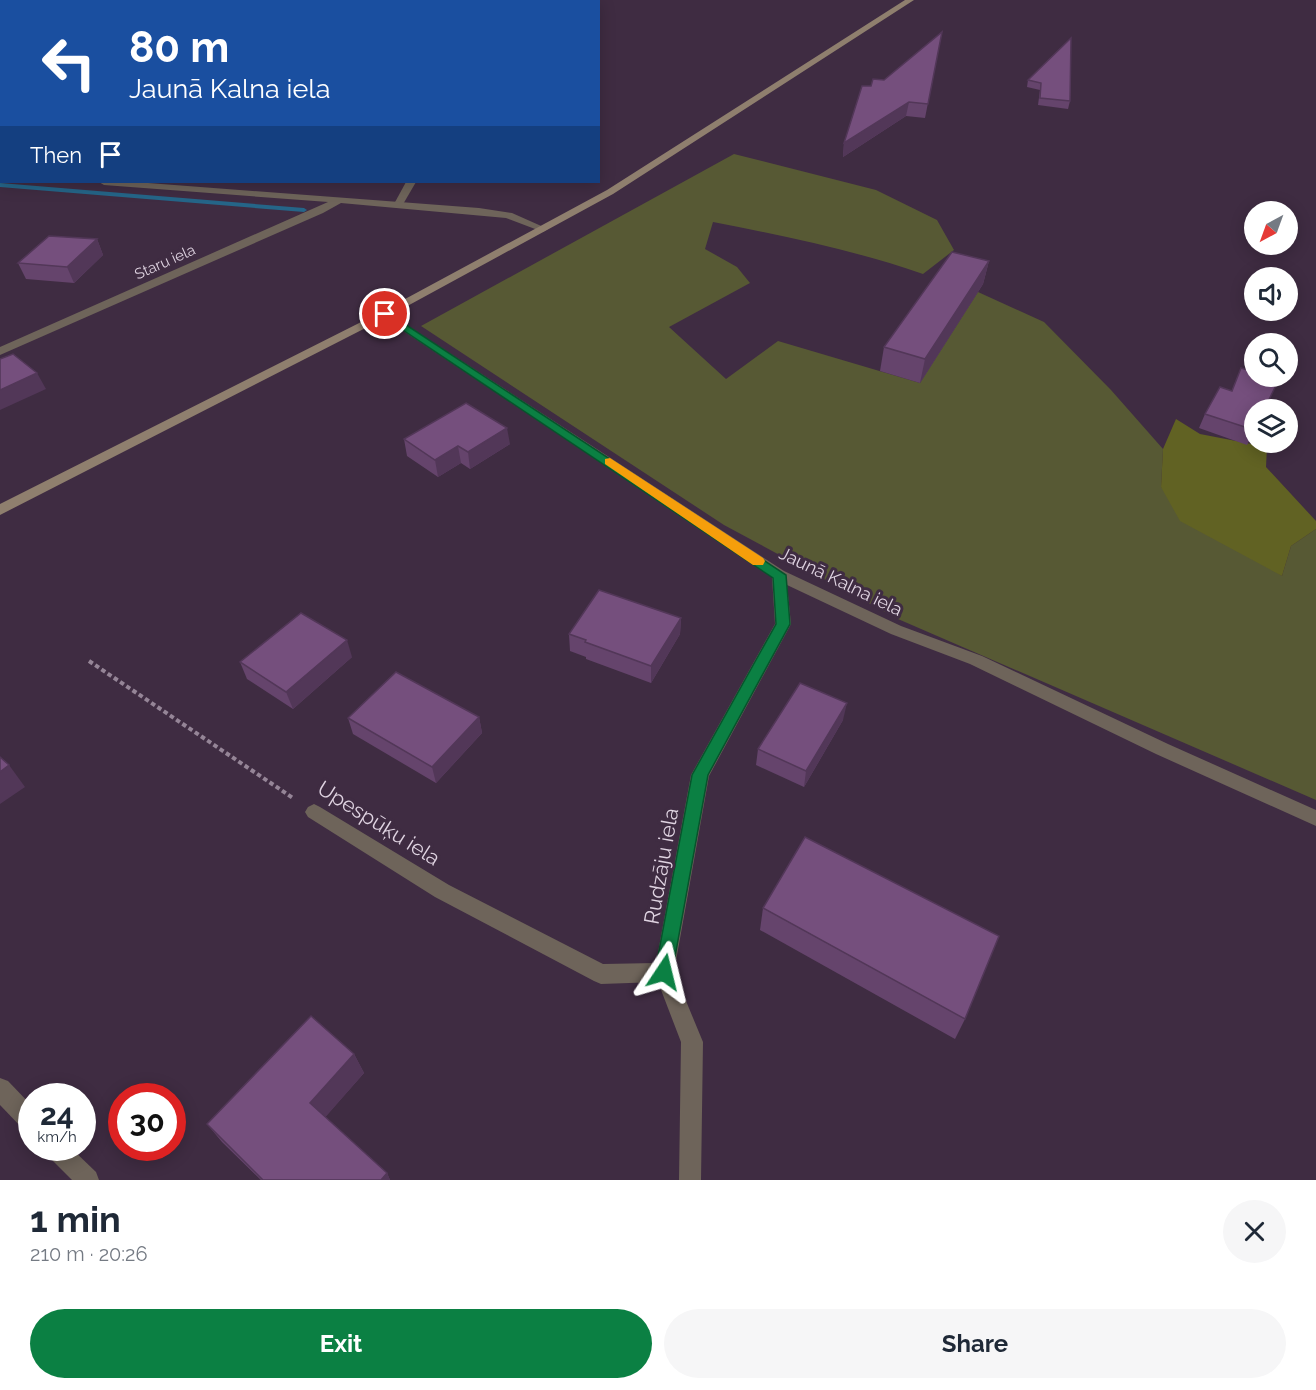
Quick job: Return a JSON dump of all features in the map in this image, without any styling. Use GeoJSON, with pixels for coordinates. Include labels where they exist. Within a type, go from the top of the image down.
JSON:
{"type":"FeatureCollection","features":[{"type":"Feature","properties":{"kind":"main road"},"geometry":{"type":"LineString","coordinates":[[0,510],[385,314],[543,229],[609,192],[693,140],[910,0]]}},
{"type":"Feature","properties":{"kind":"street"},"geometry":{"type":"LineString","coordinates":[[118,183],[341,199],[508,215],[543,229]]}},
{"type":"Feature","properties":{"kind":"street"},"geometry":{"type":"LineString","coordinates":[[399,204],[410,183]]}},
{"type":"Feature","properties":{"kind":"street","name":"Staru iela"},"geometry":{"type":"LineString","coordinates":[[0,351],[320,211],[341,199]]}},
{"type":"Feature","properties":{"kind":"street","name":"Jaunā Kalna iela"},"geometry":{"type":"LineString","coordinates":[[385,314],[779,575],[896,630],[976,660],[1162,749],[1316,818]]}},
{"type":"Feature","properties":{"kind":"street","name":"Rudzāju iela"},"geometry":{"type":"LineString","coordinates":[[664,972],[700,775],[783,624],[779,575]]}},
{"type":"Feature","properties":{"kind":"street","name":"Upespūķu iela"},"geometry":{"type":"LineString","coordinates":[[314,812],[442,891],[602,974],[664,972]]}},
{"type":"Feature","properties":{"kind":"street"},"geometry":{"type":"LineString","coordinates":[[664,972],[692,1042],[690,1180]]}},
{"type":"Feature","properties":{"kind":"street"},"geometry":{"type":"LineString","coordinates":[[0,1089],[18,1108]]}},
{"type":"Feature","properties":{"kind":"street"},"geometry":{"type":"LineString","coordinates":[[69,1161],[88,1180]]}},
{"type":"Feature","properties":{"kind":"path","name":"Upespūķu iela"},"geometry":{"type":"LineString","coordinates":[[89,661],[314,812]]}},
{"type":"Feature","properties":{"kind":"green space"},"geometry":{"type":"Polygon","coordinates":[[[734,154],[876,190],[937,220],[954,250],[923,274],[845,251],[713,222],[705,249],[737,267],[750,283],[669,327],[726,379],[778,341],[920,383],[978,292],[1044,322],[1111,390],[1163,449],[1161,487],[1282,576],[1291,546],[1316,529],[1316,800],[898,619],[724,525],[421,326],[734,154]]]}},
{"type":"Feature","properties":{"kind":"shaded area"},"geometry":{"type":"Polygon","coordinates":[[[1176,419],[1200,434],[1244,443],[1244,453],[1267,453],[1266,467],[1316,521],[1316,529],[1291,546],[1282,576],[1180,521],[1161,487],[1163,449],[1176,419]]]}},
{"type":"Feature","properties":{"kind":"building"},"geometry":{"type":"Polygon","coordinates":[[[942,32],[928,104],[909,102],[844,143],[862,86],[871,86],[873,79],[884,80],[942,32]]]}},
{"type":"Feature","properties":{"kind":"building"},"geometry":{"type":"Polygon","coordinates":[[[1071,38],[1070,101],[1040,98],[1041,83],[1028,80],[1071,38]]]}},
{"type":"Feature","properties":{"kind":"building"},"geometry":{"type":"Polygon","coordinates":[[[49,236],[97,239],[67,267],[18,263],[49,236]]]}},
{"type":"Feature","properties":{"kind":"building"},"geometry":{"type":"Polygon","coordinates":[[[952,252],[989,261],[925,359],[884,347],[952,252]]]}},
{"type":"Feature","properties":{"kind":"building"},"geometry":{"type":"Polygon","coordinates":[[[13,354],[37,373],[0,390],[0,359],[13,354]]]}},
{"type":"Feature","properties":{"kind":"building"},"geometry":{"type":"Polygon","coordinates":[[[1241,368],[1244,369],[1244,387],[1275,387],[1269,399],[1244,399],[1244,427],[1205,414],[1220,387],[1232,391],[1241,368]]]}},
{"type":"Feature","properties":{"kind":"building"},"geometry":{"type":"Polygon","coordinates":[[[466,403],[507,428],[468,452],[458,446],[435,460],[404,439],[466,403]]]}},
{"type":"Feature","properties":{"kind":"building"},"geometry":{"type":"Polygon","coordinates":[[[599,590],[681,618],[651,666],[569,634],[599,590]]]}},
{"type":"Feature","properties":{"kind":"building"},"geometry":{"type":"Polygon","coordinates":[[[301,613],[347,640],[286,692],[240,662],[301,613]]]}},
{"type":"Feature","properties":{"kind":"building"},"geometry":{"type":"Polygon","coordinates":[[[396,672],[479,717],[432,767],[348,718],[396,672]]]}},
{"type":"Feature","properties":{"kind":"building"},"geometry":{"type":"Polygon","coordinates":[[[800,683],[847,703],[806,771],[758,749],[800,683]]]}},
{"type":"Feature","properties":{"kind":"building"},"geometry":{"type":"Polygon","coordinates":[[[0,757],[9,765],[0,772],[0,757]]]}},
{"type":"Feature","properties":{"kind":"building"},"geometry":{"type":"Polygon","coordinates":[[[805,837],[999,936],[965,1019],[763,908],[805,837]]]}},
{"type":"Feature","properties":{"kind":"building"},"geometry":{"type":"Polygon","coordinates":[[[311,1016],[354,1054],[310,1103],[387,1173],[381,1180],[263,1180],[207,1124],[311,1016]]]}},
{"type":"Feature","properties":{"kind":"waterway"},"geometry":{"type":"LineString","coordinates":[[0,185],[304,210]]}},
{"type":"Feature","properties":{"kind":"slow traffic"},"geometry":{"type":"LineString","coordinates":[[610,462],[758,561]]}},
{"type":"Feature","properties":{"kind":"route"},"geometry":{"type":"LineString","coordinates":[[385,314],[779,575],[783,624],[700,775],[664,972]]}}]}
